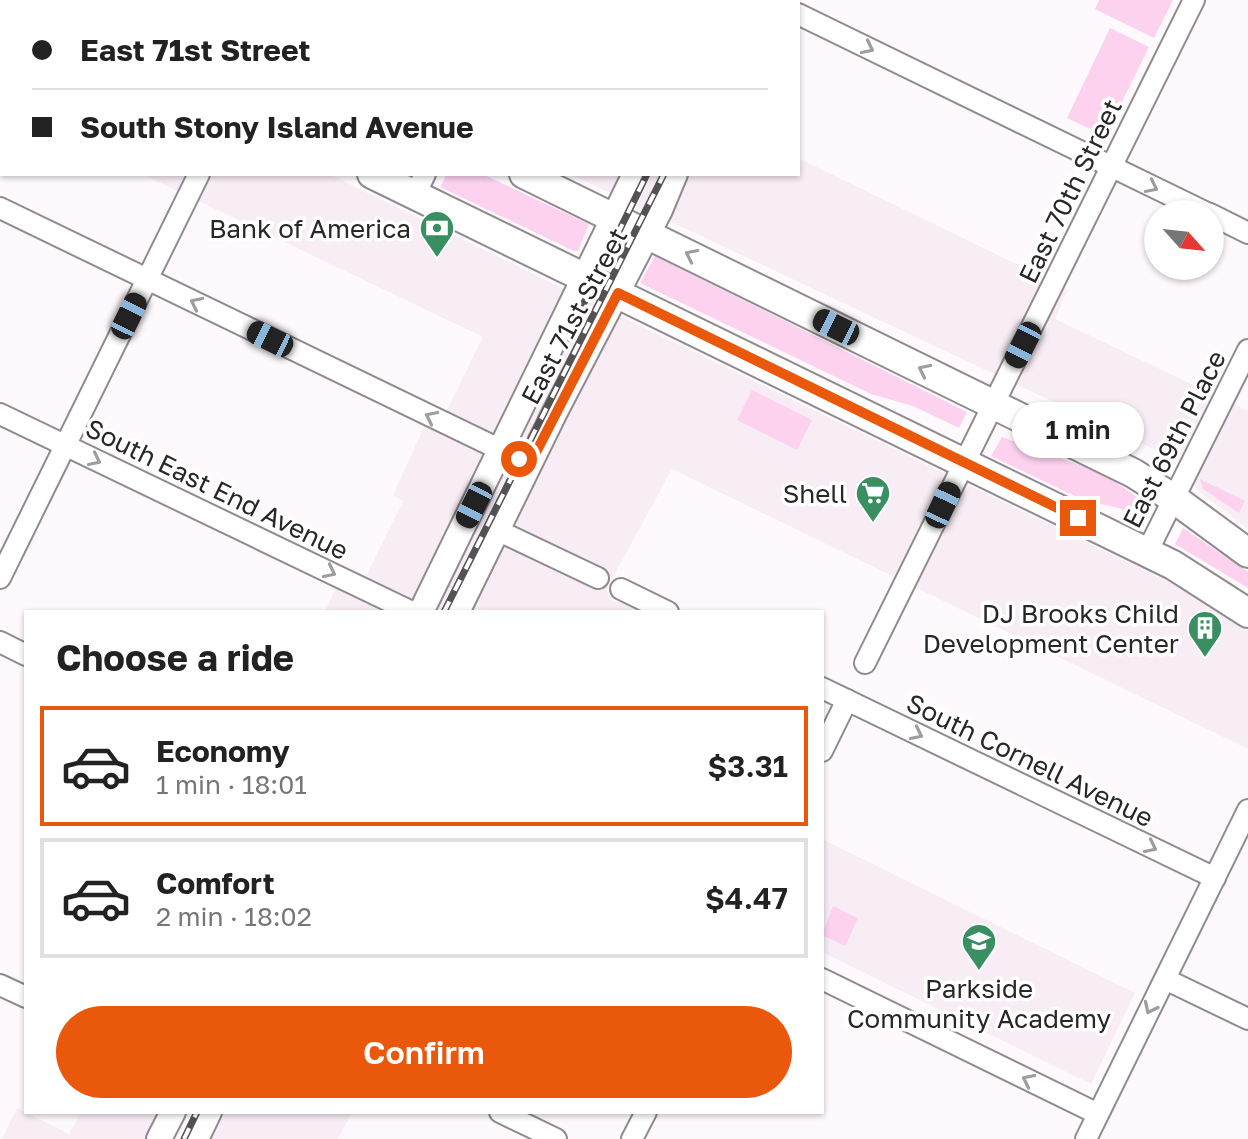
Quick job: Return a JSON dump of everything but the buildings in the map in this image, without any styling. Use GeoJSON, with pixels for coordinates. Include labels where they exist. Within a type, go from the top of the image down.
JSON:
{"type":"FeatureCollection","features":[{"type":"Feature","properties":{"kind":"highway"},"geometry":{"type":"LineString","coordinates":[[382,176],[420,184],[584,276],[1147,552],[1248,613]]}},
{"type":"Feature","properties":{"kind":"highway"},"geometry":{"type":"LineString","coordinates":[[528,176],[1133,473],[1248,553]]}},
{"type":"Feature","properties":{"kind":"main road","name":"East 71st Street"},"geometry":{"type":"LineString","coordinates":[[422,610],[634,176]]}},
{"type":"Feature","properties":{"kind":"main road","name":"East 71st Street"},"geometry":{"type":"LineString","coordinates":[[458,610],[648,234],[674,176]]}},
{"type":"Feature","properties":{"kind":"main road"},"geometry":{"type":"LineString","coordinates":[[159,1139],[172,1114]]}},
{"type":"Feature","properties":{"kind":"main road"},"geometry":{"type":"LineString","coordinates":[[196,1139],[208,1114]]}},
{"type":"Feature","properties":{"kind":"street","name":"East 70th Street"},"geometry":{"type":"LineString","coordinates":[[865,663],[1194,0]]}},
{"type":"Feature","properties":{"kind":"street"},"geometry":{"type":"LineString","coordinates":[[800,15],[1181,200]]}},
{"type":"Feature","properties":{"kind":"street"},"geometry":{"type":"LineString","coordinates":[[0,578],[198,176]]}},
{"type":"Feature","properties":{"kind":"street"},"geometry":{"type":"LineString","coordinates":[[0,208],[530,464]]}},
{"type":"Feature","properties":{"kind":"street"},"geometry":{"type":"LineString","coordinates":[[1224,221],[1248,233]]}},
{"type":"Feature","properties":{"kind":"street","name":"East 69th Place"},"geometry":{"type":"LineString","coordinates":[[1147,552],[1248,350]]}},
{"type":"Feature","properties":{"kind":"street","name":"South East End Avenue"},"geometry":{"type":"LineString","coordinates":[[0,414],[408,610]]}},
{"type":"Feature","properties":{"kind":"street"},"geometry":{"type":"LineString","coordinates":[[497,530],[598,578]]}},
{"type":"Feature","properties":{"kind":"street"},"geometry":{"type":"LineString","coordinates":[[621,589],[664,610]]}},
{"type":"Feature","properties":{"kind":"street"},"geometry":{"type":"LineString","coordinates":[[0,642],[24,654]]}},
{"type":"Feature","properties":{"kind":"street","name":"South Cornell Avenue"},"geometry":{"type":"LineString","coordinates":[[824,689],[1215,878]]}},
{"type":"Feature","properties":{"kind":"street"},"geometry":{"type":"LineString","coordinates":[[824,747],[847,700]]}},
{"type":"Feature","properties":{"kind":"street"},"geometry":{"type":"LineString","coordinates":[[1086,1139],[1248,810]]}},
{"type":"Feature","properties":{"kind":"street"},"geometry":{"type":"LineString","coordinates":[[1165,979],[1248,1019]]}},
{"type":"Feature","properties":{"kind":"street"},"geometry":{"type":"LineString","coordinates":[[824,980],[1098,1114]]}},
{"type":"Feature","properties":{"kind":"street"},"geometry":{"type":"LineString","coordinates":[[0,985],[24,993]]}},
{"type":"Feature","properties":{"kind":"street"},"geometry":{"type":"LineString","coordinates":[[504,1114],[556,1139]]}},
{"type":"Feature","properties":{"kind":"street"},"geometry":{"type":"LineString","coordinates":[[632,1139],[645,1114]]}},
{"type":"Feature","properties":{"kind":"shaded area"},"geometry":{"type":"Polygon","coordinates":[[[1099,0],[1173,0],[1154,38],[1095,9],[1099,0]]]}},
{"type":"Feature","properties":{"kind":"shaded area"},"geometry":{"type":"Polygon","coordinates":[[[1110,28],[1149,47],[1105,136],[1067,118],[1110,28]]]}},
{"type":"Feature","properties":{"kind":"shaded area"},"geometry":{"type":"Polygon","coordinates":[[[800,159],[1068,289],[1055,319],[1248,411],[1248,529],[1197,490],[1179,461],[665,219],[687,176],[800,176],[800,159]]]}},
{"type":"Feature","properties":{"kind":"shaded area"},"geometry":{"type":"Polygon","coordinates":[[[146,176],[333,176],[566,290],[495,433],[491,434],[446,412],[483,337],[146,176]]]}},
{"type":"Feature","properties":{"kind":"shaded area"},"geometry":{"type":"Polygon","coordinates":[[[446,176],[486,176],[589,224],[578,251],[574,251],[440,187],[446,176]]]}},
{"type":"Feature","properties":{"kind":"shaded area"},"geometry":{"type":"Polygon","coordinates":[[[574,176],[623,176],[612,194],[574,176]]]}},
{"type":"Feature","properties":{"kind":"shaded area"},"geometry":{"type":"Polygon","coordinates":[[[639,176],[669,176],[652,214],[626,202],[639,176]]]}},
{"type":"Feature","properties":{"kind":"shaded area"},"geometry":{"type":"Polygon","coordinates":[[[655,256],[967,412],[959,428],[913,406],[871,394],[640,283],[655,256]]]}},
{"type":"Feature","properties":{"kind":"shaded area"},"geometry":{"type":"Polygon","coordinates":[[[580,295],[603,306],[531,449],[512,440],[580,295]]]}},
{"type":"Feature","properties":{"kind":"shaded area"},"geometry":{"type":"Polygon","coordinates":[[[617,317],[1185,590],[1248,632],[1248,749],[672,469],[606,590],[613,601],[642,610],[470,610],[505,544],[598,587],[606,570],[516,526],[514,521],[617,317]]]}},
{"type":"Feature","properties":{"kind":"shaded area"},"geometry":{"type":"Polygon","coordinates":[[[752,390],[812,420],[797,450],[737,420],[752,390]]]}},
{"type":"Feature","properties":{"kind":"shaded area"},"geometry":{"type":"Polygon","coordinates":[[[425,425],[482,452],[484,457],[415,598],[409,600],[365,578],[403,501],[393,495],[425,425]]]}},
{"type":"Feature","properties":{"kind":"shaded area"},"geometry":{"type":"Polygon","coordinates":[[[1002,437],[1104,474],[1147,504],[1140,518],[1119,508],[1083,500],[991,456],[1002,437]]]}},
{"type":"Feature","properties":{"kind":"shaded area"},"geometry":{"type":"Polygon","coordinates":[[[499,464],[519,474],[452,610],[436,610],[429,606],[499,464]]]}},
{"type":"Feature","properties":{"kind":"shaded area"},"geometry":{"type":"Polygon","coordinates":[[[1200,479],[1245,501],[1239,513],[1203,489],[1200,479]]]}},
{"type":"Feature","properties":{"kind":"shaded area"},"geometry":{"type":"Polygon","coordinates":[[[1183,528],[1248,572],[1248,588],[1175,544],[1183,528]]]}},
{"type":"Feature","properties":{"kind":"shaded area"},"geometry":{"type":"Polygon","coordinates":[[[337,585],[389,610],[326,610],[337,585]]]}},
{"type":"Feature","properties":{"kind":"shaded area","name":"Parkside Community Academy"},"geometry":{"type":"Polygon","coordinates":[[[824,840],[1135,993],[1091,1084],[824,953],[824,840]]]}},
{"type":"Feature","properties":{"kind":"shaded area"},"geometry":{"type":"Polygon","coordinates":[[[833,906],[858,918],[845,946],[824,936],[833,906]]]}},
{"type":"Feature","properties":{"kind":"shaded area"},"geometry":{"type":"Polygon","coordinates":[[[17,1108],[69,1134],[80,1114],[161,1114],[149,1139],[2,1139],[17,1108]]]}},
{"type":"Feature","properties":{"kind":"shaded area"},"geometry":{"type":"Polygon","coordinates":[[[222,1114],[351,1114],[338,1139],[209,1139],[222,1114]]]}},
{"type":"Feature","properties":{"kind":"railway"},"geometry":{"type":"LineString","coordinates":[[575,321],[646,176]]}},
{"type":"Feature","properties":{"kind":"railway"},"geometry":{"type":"LineString","coordinates":[[445,610],[663,176]]}},
{"type":"Feature","properties":{"kind":"railway"},"geometry":{"type":"LineString","coordinates":[[184,1139],[196,1114]]}},
{"type":"Feature","properties":{"kind":"place","name":"Bank of America"},"geometry":{"type":"Point","coordinates":[437,259]}},
{"type":"Feature","properties":{"kind":"place","name":"Shell"},"geometry":{"type":"Point","coordinates":[873,524]}},
{"type":"Feature","properties":{"kind":"place","name":"DJ Brooks Child Development Center"},"geometry":{"type":"Point","coordinates":[1205,659]}},
{"type":"Feature","properties":{"kind":"place","name":"Parkside Community Academy"},"geometry":{"type":"Point","coordinates":[979,972]}},
{"type":"Feature","properties":{"kind":"route"},"geometry":{"type":"LineString","coordinates":[[519,459],[530,464],[571,379],[618,293],[1078,518]]}}]}
